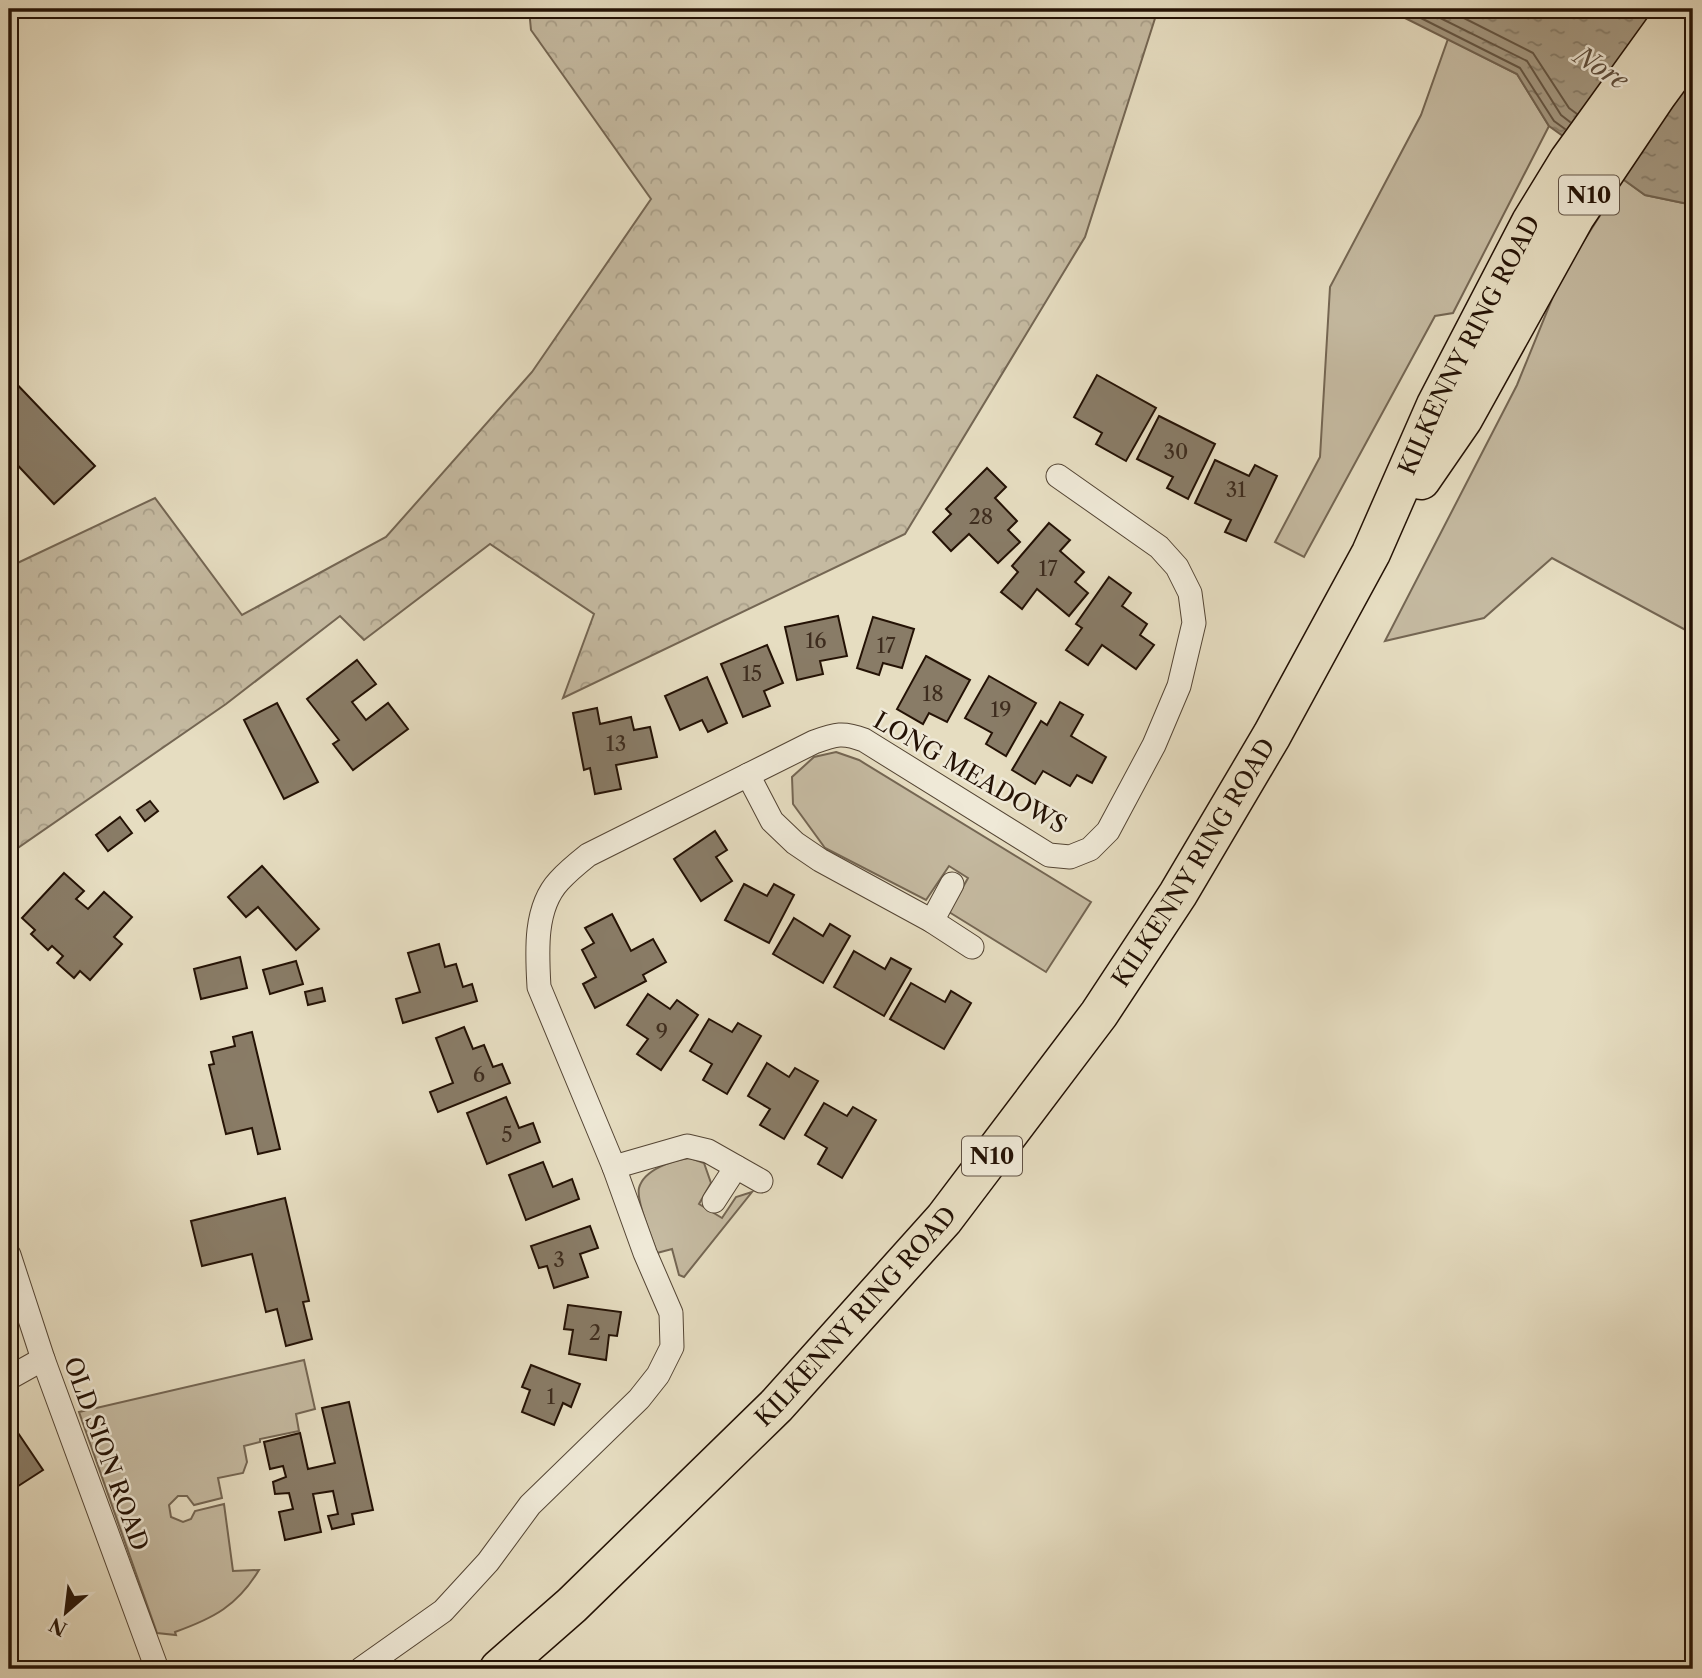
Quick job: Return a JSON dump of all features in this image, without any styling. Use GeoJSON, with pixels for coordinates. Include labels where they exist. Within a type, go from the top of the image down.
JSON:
{"type":"FeatureCollection","features":[{"type":"Feature","properties":{"kind":"highway","name":"KILKENNY RING ROAD"},"geometry":{"type":"LineString","coordinates":[[499,1669],[572,1605],[776,1406],[944,1219],[1099,1014],[1178,894],[1272,735],[1371,553],[1463,419],[1484,344],[1531,222],[1569,160],[1678,9]]}},
{"type":"Feature","properties":{"kind":"highway","name":"KILKENNY RING ROAD"},"geometry":{"type":"LineString","coordinates":[[1484,344],[1693,46]]}},
{"type":"Feature","properties":{"kind":"street","name":"LONG MEADOWS"},"geometry":{"type":"LineString","coordinates":[[361,1669],[443,1611],[488,1562],[530,1505],[639,1399],[658,1374],[672,1347],[671,1313],[540,987],[537,954],[540,918],[557,883],[588,855],[834,734],[848,734],[864,740],[1049,855],[1070,857],[1090,849],[1108,831],[1154,745],[1179,686],[1194,623],[1190,593],[1177,567],[1159,547],[1058,476]]}},
{"type":"Feature","properties":{"kind":"street"},"geometry":{"type":"LineString","coordinates":[[748,775],[772,821],[795,843],[820,860],[932,921],[972,947]]}},
{"type":"Feature","properties":{"kind":"street"},"geometry":{"type":"LineString","coordinates":[[932,921],[952,884]]}},
{"type":"Feature","properties":{"kind":"street"},"geometry":{"type":"LineString","coordinates":[[614,1167],[687,1146],[708,1150],[761,1181]]}},
{"type":"Feature","properties":{"kind":"street"},"geometry":{"type":"LineString","coordinates":[[714,1201],[736,1167]]}},
{"type":"Feature","properties":{"kind":"street","name":"OLD SION ROAD"},"geometry":{"type":"LineString","coordinates":[[9,1255],[43,1359],[157,1669]]}},
{"type":"Feature","properties":{"kind":"street"},"geometry":{"type":"LineString","coordinates":[[9,1378],[43,1359]]}},
{"type":"Feature","properties":{"kind":"green space"},"geometry":{"type":"Polygon","coordinates":[[[529,9],[1158,9],[1085,237],[905,534],[563,698],[594,614],[490,544],[364,640],[340,616],[226,704],[9,854],[9,567],[155,498],[242,615],[386,537],[532,372],[651,199],[531,30],[529,9]]]}},
{"type":"Feature","properties":{"kind":"green space"},"geometry":{"type":"Polygon","coordinates":[[[1448,39],[1517,74],[1549,126],[1453,313],[1435,316],[1304,557],[1275,542],[1320,457],[1330,287],[1421,115],[1448,39]]]}},
{"type":"Feature","properties":{"kind":"green space"},"geometry":{"type":"Polygon","coordinates":[[[1623,179],[1645,195],[1693,205],[1693,634],[1552,558],[1484,618],[1385,641],[1517,385],[1561,277],[1623,179]]]}},
{"type":"Feature","properties":{"kind":"green space"},"geometry":{"type":"Polygon","coordinates":[[[836,752],[859,760],[1091,902],[1046,972],[949,912],[968,878],[949,866],[926,900],[825,848],[793,804],[792,777],[814,757],[836,752]]]}},
{"type":"Feature","properties":{"kind":"green space"},"geometry":{"type":"Polygon","coordinates":[[[690,1158],[704,1163],[711,1183],[699,1204],[722,1218],[736,1197],[752,1192],[684,1277],[679,1275],[672,1249],[657,1253],[642,1210],[639,1188],[642,1181],[653,1171],[668,1163],[690,1158]]]}},
{"type":"Feature","properties":{"kind":"green space"},"geometry":{"type":"Polygon","coordinates":[[[304,1360],[315,1409],[296,1414],[299,1431],[260,1439],[260,1442],[244,1446],[247,1462],[243,1473],[218,1478],[222,1498],[194,1505],[187,1496],[178,1496],[169,1505],[171,1517],[183,1522],[191,1519],[195,1511],[224,1504],[233,1571],[259,1570],[233,1602],[213,1616],[175,1632],[176,1635],[157,1633],[79,1412],[304,1360]]]}},
{"type":"Feature","properties":{"kind":"water","name":"Nore"},"geometry":{"type":"Polygon","coordinates":[[[1387,9],[1661,9],[1693,29],[1693,205],[1645,195],[1549,126],[1517,74],[1387,9]]]}},
{"type":"Feature","properties":{"kind":"building"},"geometry":{"type":"Polygon","coordinates":[[[1097,375],[1156,408],[1126,461],[1096,444],[1102,433],[1074,417],[1097,375]]]}},
{"type":"Feature","properties":{"kind":"building"},"geometry":{"type":"Polygon","coordinates":[[[9,376],[95,466],[54,504],[9,456],[9,376]]]}},
{"type":"Feature","properties":{"kind":"building"},"geometry":{"type":"Polygon","coordinates":[[[1159,416],[1215,444],[1188,499],[1167,488],[1173,477],[1137,459],[1159,416]]]}},
{"type":"Feature","properties":{"kind":"building"},"geometry":{"type":"Polygon","coordinates":[[[1215,460],[1249,476],[1255,465],[1277,476],[1246,541],[1225,532],[1231,520],[1195,503],[1215,460]]]}},
{"type":"Feature","properties":{"kind":"building"},"geometry":{"type":"Polygon","coordinates":[[[987,468],[1006,487],[995,498],[1017,521],[1008,530],[1020,542],[998,563],[969,534],[951,551],[933,532],[951,514],[946,509],[987,468]]]}},
{"type":"Feature","properties":{"kind":"building"},"geometry":{"type":"Polygon","coordinates":[[[1049,523],[1070,540],[1060,551],[1084,572],[1075,582],[1088,593],[1069,616],[1037,589],[1022,609],[1001,592],[1018,572],[1012,566],[1049,523]]]}},
{"type":"Feature","properties":{"kind":"building"},"geometry":{"type":"Polygon","coordinates":[[[1109,577],[1131,593],[1122,606],[1147,624],[1140,635],[1154,645],[1136,669],[1102,645],[1088,665],[1066,650],[1082,628],[1076,624],[1109,577]]]}},
{"type":"Feature","properties":{"kind":"building"},"geometry":{"type":"Polygon","coordinates":[[[838,616],[847,656],[820,661],[823,674],[797,680],[785,627],[838,616]]]}},
{"type":"Feature","properties":{"kind":"building"},"geometry":{"type":"Polygon","coordinates":[[[873,617],[914,629],[902,668],[883,663],[879,675],[857,668],[873,617]]]}},
{"type":"Feature","properties":{"kind":"building"},"geometry":{"type":"Polygon","coordinates":[[[767,645],[783,683],[764,691],[770,706],[743,717],[721,664],[767,645]]]}},
{"type":"Feature","properties":{"kind":"building"},"geometry":{"type":"Polygon","coordinates":[[[926,656],[970,680],[947,722],[929,713],[923,724],[897,709],[926,656]]]}},
{"type":"Feature","properties":{"kind":"building"},"geometry":{"type":"Polygon","coordinates":[[[357,660],[376,684],[352,702],[366,720],[388,703],[408,729],[353,770],[333,744],[339,740],[307,699],[357,660]]]}},
{"type":"Feature","properties":{"kind":"building"},"geometry":{"type":"Polygon","coordinates":[[[989,676],[1036,703],[1006,756],[986,744],[992,733],[965,718],[989,676]]]}},
{"type":"Feature","properties":{"kind":"building"},"geometry":{"type":"Polygon","coordinates":[[[707,677],[727,723],[708,732],[702,720],[680,730],[665,696],[707,677]]]}},
{"type":"Feature","properties":{"kind":"building"},"geometry":{"type":"Polygon","coordinates":[[[1060,702],[1083,715],[1071,736],[1106,757],[1092,783],[1077,775],[1070,786],[1043,771],[1035,784],[1012,770],[1041,721],[1047,725],[1060,702]]]}},
{"type":"Feature","properties":{"kind":"building"},"geometry":{"type":"Polygon","coordinates":[[[277,703],[318,782],[284,799],[244,720],[277,703]]]}},
{"type":"Feature","properties":{"kind":"building"},"geometry":{"type":"Polygon","coordinates":[[[597,708],[600,724],[631,717],[634,730],[650,727],[657,757],[616,765],[621,789],[595,794],[590,768],[584,770],[573,713],[597,708]]]}},
{"type":"Feature","properties":{"kind":"building"},"geometry":{"type":"Polygon","coordinates":[[[150,801],[158,811],[145,821],[137,810],[150,801]]]}},
{"type":"Feature","properties":{"kind":"building"},"geometry":{"type":"Polygon","coordinates":[[[120,817],[132,833],[108,851],[96,835],[120,817]]]}},
{"type":"Feature","properties":{"kind":"building"},"geometry":{"type":"Polygon","coordinates":[[[715,831],[727,850],[716,857],[732,881],[701,901],[674,859],[715,831]]]}},
{"type":"Feature","properties":{"kind":"building"},"geometry":{"type":"Polygon","coordinates":[[[262,866],[319,929],[296,950],[258,907],[246,917],[228,897],[262,866]]]}},
{"type":"Feature","properties":{"kind":"building"},"geometry":{"type":"Polygon","coordinates":[[[64,873],[84,891],[76,899],[88,909],[104,892],[132,917],[114,937],[122,944],[90,980],[80,971],[74,978],[57,963],[63,956],[52,946],[48,950],[31,934],[35,930],[22,918],[64,873]]]}},
{"type":"Feature","properties":{"kind":"building"},"geometry":{"type":"Polygon","coordinates":[[[744,884],[767,896],[774,884],[794,895],[769,943],[725,920],[744,884]]]}},
{"type":"Feature","properties":{"kind":"building"},"geometry":{"type":"Polygon","coordinates":[[[612,914],[631,951],[653,939],[666,962],[643,975],[646,981],[595,1008],[583,984],[596,977],[582,950],[594,943],[585,928],[612,914]]]}},
{"type":"Feature","properties":{"kind":"building"},"geometry":{"type":"Polygon","coordinates":[[[794,918],[823,936],[830,924],[850,936],[823,983],[773,954],[794,918]]]}},
{"type":"Feature","properties":{"kind":"building"},"geometry":{"type":"Polygon","coordinates":[[[439,944],[445,967],[456,964],[463,987],[472,984],[477,1001],[403,1023],[396,999],[420,992],[408,953],[439,944]]]}},
{"type":"Feature","properties":{"kind":"building"},"geometry":{"type":"Polygon","coordinates":[[[854,951],[885,969],[891,958],[911,969],[884,1016],[834,987],[854,951]]]}},
{"type":"Feature","properties":{"kind":"building"},"geometry":{"type":"Polygon","coordinates":[[[240,957],[247,988],[201,999],[194,969],[240,957]]]}},
{"type":"Feature","properties":{"kind":"building"},"geometry":{"type":"Polygon","coordinates":[[[296,961],[303,984],[270,994],[263,970],[296,961]]]}},
{"type":"Feature","properties":{"kind":"building"},"geometry":{"type":"Polygon","coordinates":[[[911,983],[945,1002],[951,991],[971,1003],[944,1049],[890,1019],[911,983]]]}},
{"type":"Feature","properties":{"kind":"building"},"geometry":{"type":"Polygon","coordinates":[[[322,988],[325,1001],[308,1005],[305,992],[322,988]]]}},
{"type":"Feature","properties":{"kind":"building"},"geometry":{"type":"Polygon","coordinates":[[[648,994],[670,1009],[677,1000],[698,1015],[661,1070],[637,1054],[648,1039],[627,1025],[648,994]]]}},
{"type":"Feature","properties":{"kind":"building"},"geometry":{"type":"Polygon","coordinates":[[[709,1019],[732,1032],[738,1023],[761,1036],[727,1094],[703,1080],[712,1064],[690,1051],[709,1019]]]}},
{"type":"Feature","properties":{"kind":"building"},"geometry":{"type":"Polygon","coordinates":[[[464,1027],[473,1049],[484,1045],[493,1067],[502,1064],[510,1083],[438,1112],[430,1092],[453,1083],[436,1038],[464,1027]]]}},
{"type":"Feature","properties":{"kind":"building"},"geometry":{"type":"Polygon","coordinates":[[[252,1032],[280,1149],[258,1154],[252,1128],[226,1134],[209,1065],[214,1064],[211,1052],[235,1046],[233,1037],[252,1032]]]}},
{"type":"Feature","properties":{"kind":"building"},"geometry":{"type":"Polygon","coordinates":[[[767,1063],[789,1077],[795,1068],[818,1081],[784,1139],[760,1125],[770,1109],[748,1096],[767,1063]]]}},
{"type":"Feature","properties":{"kind":"building"},"geometry":{"type":"Polygon","coordinates":[[[506,1097],[519,1128],[533,1123],[540,1142],[487,1164],[467,1113],[506,1097]]]}},
{"type":"Feature","properties":{"kind":"building"},"geometry":{"type":"Polygon","coordinates":[[[824,1103],[847,1116],[853,1107],[876,1120],[842,1178],[818,1164],[827,1148],[805,1135],[824,1103]]]}},
{"type":"Feature","properties":{"kind":"building"},"geometry":{"type":"Polygon","coordinates":[[[543,1162],[553,1187],[572,1179],[579,1199],[526,1220],[509,1175],[543,1162]]]}},
{"type":"Feature","properties":{"kind":"building"},"geometry":{"type":"Polygon","coordinates":[[[285,1198],[309,1301],[303,1302],[312,1339],[286,1346],[277,1309],[266,1312],[252,1254],[202,1266],[191,1221],[285,1198]]]}},
{"type":"Feature","properties":{"kind":"building"},"geometry":{"type":"Polygon","coordinates":[[[590,1226],[598,1248],[580,1254],[588,1277],[554,1288],[547,1266],[539,1268],[531,1246],[590,1226]]]}},
{"type":"Feature","properties":{"kind":"building"},"geometry":{"type":"Polygon","coordinates":[[[568,1305],[621,1312],[617,1336],[609,1335],[606,1360],[569,1354],[573,1330],[564,1329],[568,1305]]]}},
{"type":"Feature","properties":{"kind":"building"},"geometry":{"type":"Polygon","coordinates":[[[531,1365],[580,1384],[571,1407],[563,1403],[554,1425],[522,1412],[530,1390],[522,1387],[531,1365]]]}},
{"type":"Feature","properties":{"kind":"building"},"geometry":{"type":"Polygon","coordinates":[[[349,1402],[373,1510],[352,1514],[354,1524],[332,1529],[328,1516],[338,1514],[333,1491],[313,1494],[321,1532],[285,1540],[279,1512],[293,1509],[289,1493],[275,1494],[273,1482],[286,1477],[283,1466],[270,1469],[264,1442],[300,1433],[308,1469],[335,1463],[322,1408],[349,1402]]]}},
{"type":"Feature","properties":{"kind":"building"},"geometry":{"type":"Polygon","coordinates":[[[14,1427],[43,1470],[9,1492],[9,1430],[14,1427]]]}}]}
